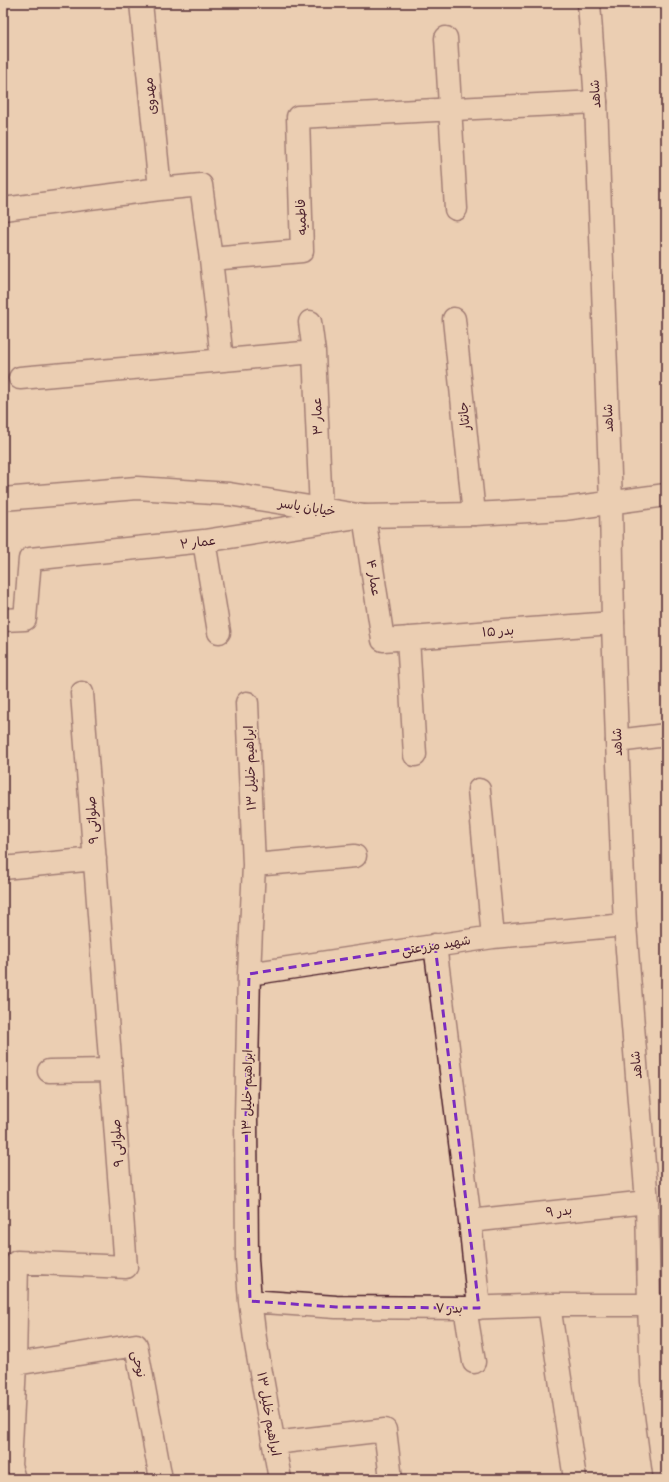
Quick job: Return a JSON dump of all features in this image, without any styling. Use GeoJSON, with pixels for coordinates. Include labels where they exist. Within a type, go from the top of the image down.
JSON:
{"type":"FeatureCollection","features":[{"type":"Feature","properties":{"kind":"street","name":"مهدوی"},"geometry":{"type":"LineString","coordinates":[[141,3],[160,189]]}},
{"type":"Feature","properties":{"kind":"street","name":"شاهد"},"geometry":{"type":"LineString","coordinates":[[589,3],[596,102],[611,502],[617,742],[625,925],[647,1202],[657,1305],[652,1381],[665,1479]]}},
{"type":"Feature","properties":{"kind":"street"},"geometry":{"type":"LineString","coordinates":[[446,38],[456,209]]}},
{"type":"Feature","properties":{"kind":"street"},"geometry":{"type":"LineString","coordinates":[[450,110],[596,102]]}},
{"type":"Feature","properties":{"kind":"street","name":"فاطمیه"},"geometry":{"type":"LineString","coordinates":[[211,259],[302,251],[298,117],[450,110]]}},
{"type":"Feature","properties":{"kind":"street"},"geometry":{"type":"LineString","coordinates":[[3,209],[160,189],[201,186],[222,360]]}},
{"type":"Feature","properties":{"kind":"street","name":"جانثار"},"geometry":{"type":"LineString","coordinates":[[454,319],[474,514]]}},
{"type":"Feature","properties":{"kind":"street","name":"عمار ۳"},"geometry":{"type":"LineString","coordinates":[[310,322],[314,352],[320,510]]}},
{"type":"Feature","properties":{"kind":"street"},"geometry":{"type":"LineString","coordinates":[[20,378],[314,352]]}},
{"type":"Feature","properties":{"kind":"street","name":"خیابان یاسر"},"geometry":{"type":"LineString","coordinates":[[3,499],[137,488],[229,494],[364,516],[474,514],[564,509],[666,495]]}},
{"type":"Feature","properties":{"kind":"street","name":"عمار ۲"},"geometry":{"type":"LineString","coordinates":[[3,620],[25,619],[30,559],[204,541],[364,516]]}},
{"type":"Feature","properties":{"kind":"street","name":"عمار ۴"},"geometry":{"type":"LineString","coordinates":[[364,516],[384,640]]}},
{"type":"Feature","properties":{"kind":"street"},"geometry":{"type":"LineString","coordinates":[[204,541],[219,632]]}},
{"type":"Feature","properties":{"kind":"street","name":"بدر ۱۵"},"geometry":{"type":"LineString","coordinates":[[384,640],[613,623]]}},
{"type":"Feature","properties":{"kind":"street"},"geometry":{"type":"LineString","coordinates":[[408,638],[415,755]]}},
{"type":"Feature","properties":{"kind":"street","name":"صلواتی ۹"},"geometry":{"type":"LineString","coordinates":[[14,1479],[10,1466],[15,1364],[17,1262],[126,1267],[82,693]]}},
{"type":"Feature","properties":{"kind":"street","name":"ابراهیم خلیل ۱۳"},"geometry":{"type":"LineString","coordinates":[[247,703],[254,865],[249,974],[246,1118],[247,1259],[255,1339],[280,1479]]}},
{"type":"Feature","properties":{"kind":"street"},"geometry":{"type":"LineString","coordinates":[[617,742],[666,735]]}},
{"type":"Feature","properties":{"kind":"street"},"geometry":{"type":"LineString","coordinates":[[479,790],[493,937]]}},
{"type":"Feature","properties":{"kind":"street"},"geometry":{"type":"LineString","coordinates":[[254,865],[355,856]]}},
{"type":"Feature","properties":{"kind":"street"},"geometry":{"type":"LineString","coordinates":[[3,868],[95,858]]}},
{"type":"Feature","properties":{"kind":"street","name":"شهید مزرعتی"},"geometry":{"type":"LineString","coordinates":[[249,974],[493,937],[625,925]]}},
{"type":"Feature","properties":{"kind":"street"},"geometry":{"type":"LineString","coordinates":[[435,945],[470,1221],[474,1362]]}},
{"type":"Feature","properties":{"kind":"street"},"geometry":{"type":"LineString","coordinates":[[49,1071],[111,1070]]}},
{"type":"Feature","properties":{"kind":"street","name":"بدر ۹"},"geometry":{"type":"LineString","coordinates":[[470,1221],[647,1202]]}},
{"type":"Feature","properties":{"kind":"street","name":"بدر ۷"},"geometry":{"type":"LineString","coordinates":[[250,1300],[336,1307],[472,1308],[549,1305],[657,1305]]}},
{"type":"Feature","properties":{"kind":"street"},"geometry":{"type":"LineString","coordinates":[[549,1305],[575,1479]]}},
{"type":"Feature","properties":{"kind":"street","name":"نوحی"},"geometry":{"type":"LineString","coordinates":[[15,1364],[136,1344],[161,1479]]}},
{"type":"Feature","properties":{"kind":"street"},"geometry":{"type":"LineString","coordinates":[[274,1443],[385,1430],[391,1479]]}},
{"type":"Feature","properties":{"kind":"highlighted area"},"geometry":{"type":"Polygon","coordinates":[[[435,945],[479,1308],[336,1307],[250,1301],[246,1118],[249,974],[435,945]]]}}]}
